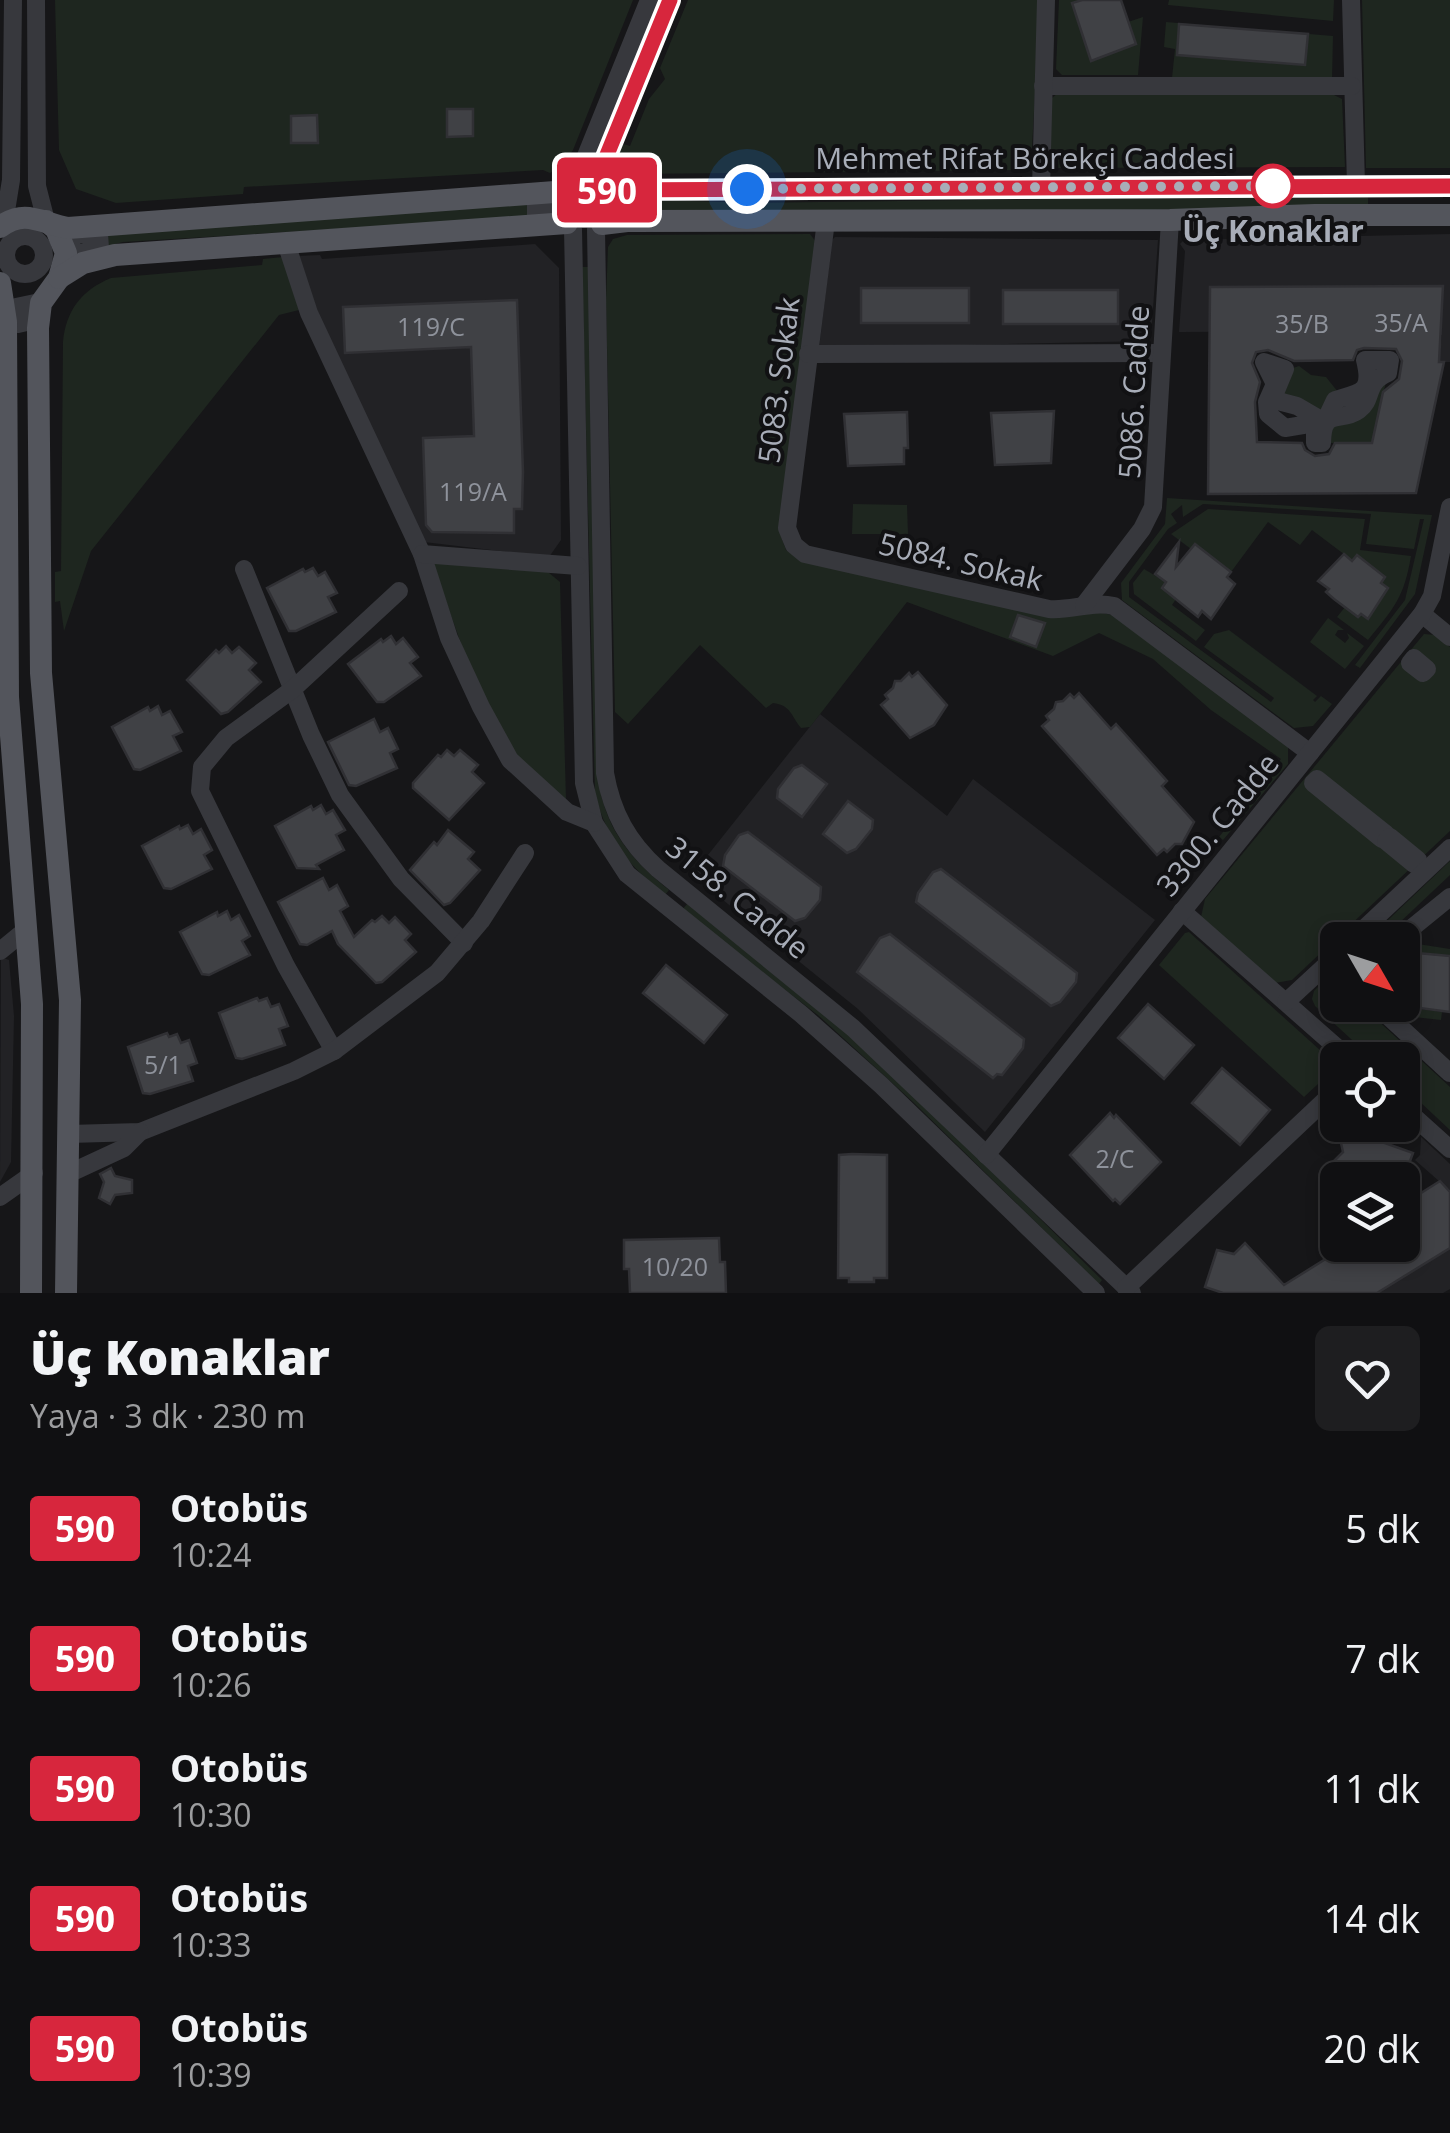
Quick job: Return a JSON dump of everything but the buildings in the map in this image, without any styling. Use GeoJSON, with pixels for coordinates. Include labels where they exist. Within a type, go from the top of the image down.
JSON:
{"type":"FeatureCollection","features":[{"type":"Feature","properties":{"kind":"main road","name":"Mehmet Rifat Börekçi Caddesi"},"geometry":{"type":"LineString","coordinates":[[580,216],[586,184],[600,190],[1450,186]]}},
{"type":"Feature","properties":{"kind":"main road"},"geometry":{"type":"LineString","coordinates":[[580,216],[608,210],[600,190]]}},
{"type":"Feature","properties":{"kind":"main road","name":"Mehmet Rifat Börekçi Caddesi"},"geometry":{"type":"LineString","coordinates":[[2,232],[17,217],[82,228],[580,216],[621,221],[1450,216]]}},
{"type":"Feature","properties":{"kind":"main road","name":"Mehmet Rifat Börekçi Caddesi"},"geometry":{"type":"LineString","coordinates":[[48,289],[83,263],[114,255],[580,216]]}},
{"type":"Feature","properties":{"kind":"main road"},"geometry":{"type":"LineString","coordinates":[[46,221],[56,229],[66,253],[41,303],[38,328],[41,656],[70,1000],[66,1293]]}},
{"type":"Feature","properties":{"kind":"main road"},"geometry":{"type":"LineString","coordinates":[[0,283],[24,294],[48,289]]}},
{"type":"Feature","properties":{"kind":"main road"},"geometry":{"type":"LineString","coordinates":[[0,283],[6,322],[3,613],[32,1004],[31,1293]]}},
{"type":"Feature","properties":{"kind":"main road"},"geometry":{"type":"LineString","coordinates":[[34,1164],[69,1154]]}},
{"type":"Feature","properties":{"kind":"street"},"geometry":{"type":"LineString","coordinates":[[2,232],[10,180],[14,0]]}},
{"type":"Feature","properties":{"kind":"street"},"geometry":{"type":"LineString","coordinates":[[36,0],[36,186],[46,221]]}},
{"type":"Feature","properties":{"kind":"street"},"geometry":{"type":"LineString","coordinates":[[580,216],[650,0]]}},
{"type":"Feature","properties":{"kind":"street"},"geometry":{"type":"LineString","coordinates":[[600,190],[600,172],[670,0]]}},
{"type":"Feature","properties":{"kind":"street"},"geometry":{"type":"LineString","coordinates":[[1041,188],[1046,0]]}},
{"type":"Feature","properties":{"kind":"street"},"geometry":{"type":"LineString","coordinates":[[1351,0],[1356,186]]}},
{"type":"Feature","properties":{"kind":"street"},"geometry":{"type":"LineString","coordinates":[[1042,86],[1352,86]]}},
{"type":"Feature","properties":{"kind":"street","name":"3158. Cadde"},"geometry":{"type":"LineString","coordinates":[[580,216],[578,566],[584,783],[594,822],[616,860],[669,909],[802,1014],[868,1073],[1096,1293]]}},
{"type":"Feature","properties":{"kind":"street","name":"3158. Cadde"},"geometry":{"type":"LineString","coordinates":[[580,216],[605,773],[626,835],[648,861],[852,1028],[1129,1291]]}},
{"type":"Feature","properties":{"kind":"street","name":"5086. Cadde"},"geometry":{"type":"LineString","coordinates":[[1084,605],[1142,529],[1153,507],[1170,220]]}},
{"type":"Feature","properties":{"kind":"street","name":"5083. Sokak"},"geometry":{"type":"LineString","coordinates":[[794,545],[787,528],[826,221]]}},
{"type":"Feature","properties":{"kind":"street"},"geometry":{"type":"LineString","coordinates":[[286,242],[309,313],[422,554],[449,638],[510,760],[567,812],[594,822]]}},
{"type":"Feature","properties":{"kind":"street"},"geometry":{"type":"LineString","coordinates":[[808,354],[1162,353]]}},
{"type":"Feature","properties":{"kind":"street"},"geometry":{"type":"LineString","coordinates":[[1365,360],[1390,360],[1388,372],[1374,380],[1361,408],[1328,421],[1322,431],[1322,443],[1316,443],[1309,424],[1285,428],[1272,419],[1267,402],[1274,390],[1274,380],[1264,362],[1285,369],[1275,393],[1278,401],[1297,406],[1321,420],[1335,400],[1362,392],[1368,379],[1365,360]]}},
{"type":"Feature","properties":{"kind":"street","name":"3300. Cadde"},"geometry":{"type":"LineString","coordinates":[[986,1155],[1422,614],[1432,596],[1450,508]]}},
{"type":"Feature","properties":{"kind":"street","name":"5084. Sokak"},"geometry":{"type":"LineString","coordinates":[[794,545],[805,554],[1049,609],[1108,604],[1122,610],[1310,753]]}},
{"type":"Feature","properties":{"kind":"street"},"geometry":{"type":"LineString","coordinates":[[422,554],[578,566]]}},
{"type":"Feature","properties":{"kind":"street"},"geometry":{"type":"LineString","coordinates":[[244,570],[340,795],[400,879],[464,942]]}},
{"type":"Feature","properties":{"kind":"street"},"geometry":{"type":"LineString","coordinates":[[334,1051],[286,966],[200,790],[199,779],[209,756],[257,713],[293,689],[399,590]]}},
{"type":"Feature","properties":{"kind":"street"},"geometry":{"type":"LineString","coordinates":[[1422,614],[1450,637]]}},
{"type":"Feature","properties":{"kind":"street"},"geometry":{"type":"LineString","coordinates":[[1371,922],[1450,848]]}},
{"type":"Feature","properties":{"kind":"street"},"geometry":{"type":"LineString","coordinates":[[69,1154],[140,1132],[294,1071],[334,1051],[437,973],[464,942],[525,854]]}},
{"type":"Feature","properties":{"kind":"street"},"geometry":{"type":"LineString","coordinates":[[669,909],[685,890]]}},
{"type":"Feature","properties":{"kind":"street"},"geometry":{"type":"LineString","coordinates":[[1419,922],[1450,897]]}},
{"type":"Feature","properties":{"kind":"street"},"geometry":{"type":"LineString","coordinates":[[1182,911],[1331,1042]]}},
{"type":"Feature","properties":{"kind":"street"},"geometry":{"type":"LineString","coordinates":[[0,951],[27,928]]}},
{"type":"Feature","properties":{"kind":"street"},"geometry":{"type":"LineString","coordinates":[[1286,1002],[1320,971]]}},
{"type":"Feature","properties":{"kind":"street"},"geometry":{"type":"LineString","coordinates":[[1394,1022],[1450,1073]]}},
{"type":"Feature","properties":{"kind":"street"},"geometry":{"type":"LineString","coordinates":[[1129,1291],[1320,1105]]}},
{"type":"Feature","properties":{"kind":"street"},"geometry":{"type":"LineString","coordinates":[[1420,1122],[1450,1149]]}},
{"type":"Feature","properties":{"kind":"street"},"geometry":{"type":"LineString","coordinates":[[69,1154],[124,1148],[140,1132]]}},
{"type":"Feature","properties":{"kind":"street"},"geometry":{"type":"LineString","coordinates":[[0,1197],[34,1164]]}},
{"type":"Feature","properties":{"kind":"shaded area"},"geometry":{"type":"Polygon","coordinates":[[[55,0],[633,0],[573,150],[550,173],[543,170],[244,187],[243,194],[116,203],[76,189],[59,150],[55,0]]]}},
{"type":"Feature","properties":{"kind":"shaded area"},"geometry":{"type":"Polygon","coordinates":[[[688,0],[1040,0],[1031,166],[1028,170],[627,174],[625,180],[614,168],[617,142],[630,146],[649,99],[665,79],[660,68],[688,0]]]}},
{"type":"Feature","properties":{"kind":"shaded area"},"geometry":{"type":"Polygon","coordinates":[[[1059,0],[1082,0],[1072,4],[1091,61],[1135,44],[1128,22],[1143,17],[1138,75],[1062,75],[1056,69],[1059,0]]]}},
{"type":"Feature","properties":{"kind":"shaded area"},"geometry":{"type":"Polygon","coordinates":[[[1169,0],[1334,0],[1333,21],[1168,5],[1169,0]]]}},
{"type":"Feature","properties":{"kind":"shaded area"},"geometry":{"type":"Polygon","coordinates":[[[1362,0],[1450,0],[1450,168],[1366,168],[1362,0]]]}},
{"type":"Feature","properties":{"kind":"shaded area"},"geometry":{"type":"Polygon","coordinates":[[[1166,22],[1333,36],[1332,79],[1172,78],[1175,49],[1164,47],[1166,22]]]}},
{"type":"Feature","properties":{"kind":"shaded area"},"geometry":{"type":"Polygon","coordinates":[[[1058,93],[1330,93],[1342,99],[1345,167],[1053,168],[1049,164],[1052,98],[1058,93]]]}},
{"type":"Feature","properties":{"kind":"shaded area"},"geometry":{"type":"Polygon","coordinates":[[[1368,195],[1368,208],[633,214],[633,199],[750,203],[1368,195]]]}},
{"type":"Feature","properties":{"kind":"shaded area"},"geometry":{"type":"Polygon","coordinates":[[[536,203],[536,217],[123,242],[100,248],[99,234],[536,203]]]}},
{"type":"Feature","properties":{"kind":"shaded area"},"geometry":{"type":"Polygon","coordinates":[[[810,234],[816,242],[780,533],[786,550],[800,560],[1113,615],[1288,746],[1288,764],[1223,840],[1219,837],[1281,759],[1211,710],[1153,659],[1099,633],[1053,656],[907,602],[810,727],[801,728],[784,706],[773,703],[766,708],[700,645],[628,724],[615,712],[608,247],[613,239],[627,235],[810,234]]]}},
{"type":"Feature","properties":{"kind":"shaded area"},"geometry":{"type":"Polygon","coordinates":[[[1450,234],[1450,362],[1439,362],[1442,335],[1374,336],[1373,331],[1179,332],[1185,251],[1180,244],[1184,240],[1450,234]]]}},
{"type":"Feature","properties":{"kind":"shaded area"},"geometry":{"type":"Polygon","coordinates":[[[835,237],[1158,240],[1151,336],[1148,341],[819,348],[835,237]]]}},
{"type":"Feature","properties":{"kind":"shaded area"},"geometry":{"type":"Polygon","coordinates":[[[535,244],[559,268],[561,540],[549,557],[424,542],[319,315],[297,256],[320,255],[322,259],[535,244]]]}},
{"type":"Feature","properties":{"kind":"shaded area"},"geometry":{"type":"Polygon","coordinates":[[[283,257],[299,310],[279,315],[91,551],[64,631],[60,601],[55,602],[55,572],[61,571],[63,342],[77,302],[111,278],[262,265],[263,259],[283,257]]]}},
{"type":"Feature","properties":{"kind":"shaded area"},"geometry":{"type":"Polygon","coordinates":[[[582,267],[589,267],[601,795],[619,837],[646,870],[669,890],[665,895],[621,851],[595,795],[582,267]]]}},
{"type":"Feature","properties":{"kind":"shaded area"},"geometry":{"type":"Polygon","coordinates":[[[1299,366],[1311,375],[1326,377],[1338,392],[1328,413],[1275,393],[1290,369],[1299,366]]]}},
{"type":"Feature","properties":{"kind":"shaded area"},"geometry":{"type":"Polygon","coordinates":[[[1388,373],[1372,443],[1322,443],[1322,431],[1355,412],[1388,373]]]}},
{"type":"Feature","properties":{"kind":"shaded area"},"geometry":{"type":"Polygon","coordinates":[[[1167,498],[1432,515],[1415,594],[1360,668],[1355,665],[1405,600],[1424,519],[1420,519],[1414,549],[1366,544],[1371,514],[1203,504],[1183,517],[1182,505],[1171,514],[1177,523],[1168,529],[1129,582],[1129,597],[1271,702],[1274,698],[1204,647],[1214,634],[1229,630],[1317,696],[1315,702],[1321,696],[1332,704],[1313,726],[1294,728],[1122,600],[1121,583],[1165,524],[1167,498]]]}},
{"type":"Feature","properties":{"kind":"shaded area"},"geometry":{"type":"Polygon","coordinates":[[[853,504],[907,505],[908,534],[852,534],[853,504]]]}},
{"type":"Feature","properties":{"kind":"shaded area"},"geometry":{"type":"Polygon","coordinates":[[[1208,509],[1365,519],[1360,550],[1411,556],[1401,593],[1368,640],[1337,617],[1345,607],[1357,617],[1361,614],[1369,619],[1388,588],[1381,583],[1385,577],[1353,561],[1312,530],[1300,545],[1268,522],[1231,572],[1195,544],[1191,549],[1171,534],[1208,509]]]}},
{"type":"Feature","properties":{"kind":"shaded area"},"geometry":{"type":"Polygon","coordinates":[[[432,562],[543,568],[560,582],[566,800],[537,778],[509,746],[464,652],[432,562]]]}},
{"type":"Feature","properties":{"kind":"shaded area"},"geometry":{"type":"Polygon","coordinates":[[[1144,569],[1166,582],[1176,599],[1172,605],[1205,630],[1196,641],[1134,594],[1133,583],[1144,569]]]}},
{"type":"Feature","properties":{"kind":"shaded area"},"geometry":{"type":"Polygon","coordinates":[[[1328,618],[1344,630],[1335,635],[1345,643],[1347,633],[1364,646],[1345,669],[1310,642],[1328,618]]]}},
{"type":"Feature","properties":{"kind":"shaded area"},"geometry":{"type":"Polygon","coordinates":[[[1424,634],[1435,635],[1450,647],[1450,831],[1354,922],[1320,922],[1320,954],[1292,980],[1275,983],[1201,917],[1205,899],[1424,634]]]}},
{"type":"Feature","properties":{"kind":"shaded area"},"geometry":{"type":"Polygon","coordinates":[[[820,714],[947,816],[973,779],[1155,920],[985,1132],[858,1009],[692,875],[820,714]]]}},
{"type":"Feature","properties":{"kind":"shaded area"},"geometry":{"type":"Polygon","coordinates":[[[1450,861],[1450,875],[1400,922],[1386,922],[1450,861]]]}},
{"type":"Feature","properties":{"kind":"shaded area"},"geometry":{"type":"Polygon","coordinates":[[[687,904],[824,1012],[918,1098],[1102,1280],[1099,1284],[819,1016],[682,910],[687,904]]]}},
{"type":"Feature","properties":{"kind":"shaded area"},"geometry":{"type":"Polygon","coordinates":[[[1189,932],[1320,1050],[1320,1082],[1304,1097],[1159,965],[1189,932]]]}},
{"type":"Feature","properties":{"kind":"shaded area"},"geometry":{"type":"Polygon","coordinates":[[[1420,944],[1450,949],[1450,955],[1420,953],[1420,944]]]}},
{"type":"Feature","properties":{"kind":"shaded area"},"geometry":{"type":"Polygon","coordinates":[[[1,957],[9,960],[14,1016],[11,1162],[0,1182],[1,957]]]}},
{"type":"Feature","properties":{"kind":"shaded area"},"geometry":{"type":"Polygon","coordinates":[[[1320,985],[1320,1011],[1312,999],[1320,985]]]}},
{"type":"Feature","properties":{"kind":"shaded area"},"geometry":{"type":"Polygon","coordinates":[[[1420,1009],[1442,1012],[1441,1020],[1420,1018],[1420,1009]]]}},
{"type":"Feature","properties":{"kind":"shaded area"},"geometry":{"type":"Polygon","coordinates":[[[1332,1022],[1379,1022],[1401,1042],[1354,1042],[1332,1022]]]}},
{"type":"Feature","properties":{"kind":"shaded area"},"geometry":{"type":"Polygon","coordinates":[[[1420,1059],[1450,1087],[1450,1130],[1420,1102],[1420,1059]]]}},
{"type":"Feature","properties":{"kind":"shaded area"},"geometry":{"type":"Polygon","coordinates":[[[1421,1137],[1450,1164],[1450,1289],[1443,1293],[1271,1293],[1321,1262],[1420,1262],[1420,1193],[1439,1181],[1415,1160],[1420,1155],[1421,1137]]]}},
{"type":"Feature","properties":{"kind":"bus line","name":"590"},"geometry":{"type":"LineString","coordinates":[[670,0],[600,172],[600,190],[1450,186]]}},
{"type":"Feature","properties":{"kind":"place","name":"Üç Konaklar"},"geometry":{"type":"Point","coordinates":[1273,186]}},
{"type":"Feature","properties":{"kind":"route"},"geometry":{"type":"LineString","coordinates":[[747,189],[1273,186]]}}]}
